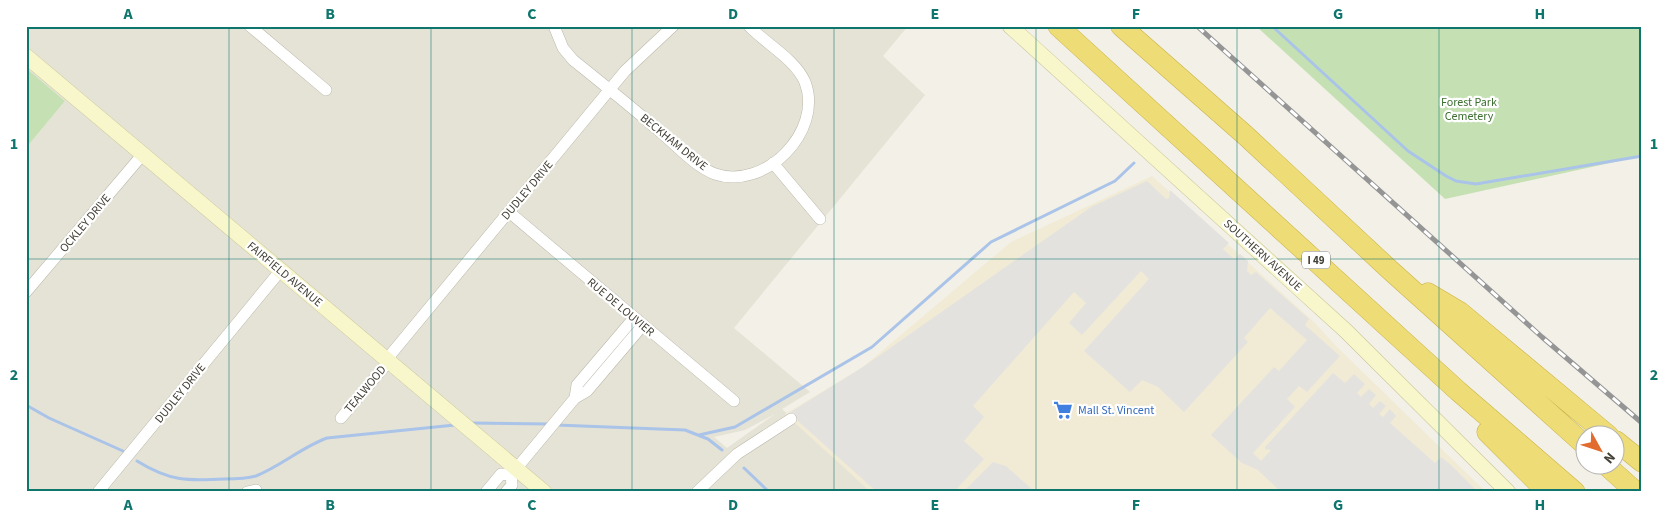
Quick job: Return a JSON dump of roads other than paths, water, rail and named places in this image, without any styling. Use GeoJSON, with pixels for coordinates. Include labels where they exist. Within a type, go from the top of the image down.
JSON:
{"type":"FeatureCollection","features":[{"type":"Feature","properties":{"kind":"highway","name":"I 49"},"geometry":{"type":"LineString","coordinates":[[1058,26],[1339,280],[1458,391],[1575,492]]}},
{"type":"Feature","properties":{"kind":"highway"},"geometry":{"type":"LineString","coordinates":[[1121,26],[1246,135],[1390,270],[1576,437]]}},
{"type":"Feature","properties":{"kind":"highway"},"geometry":{"type":"LineString","coordinates":[[1390,270],[1460,312],[1597,426]]}},
{"type":"Feature","properties":{"kind":"highway"},"geometry":{"type":"LineString","coordinates":[[1339,280],[1547,492]]}},
{"type":"Feature","properties":{"kind":"highway"},"geometry":{"type":"LineString","coordinates":[[1626,449],[1642,462]]}},
{"type":"Feature","properties":{"kind":"highway"},"geometry":{"type":"LineString","coordinates":[[1618,476],[1636,492]]}},
{"type":"Feature","properties":{"kind":"street"},"geometry":{"type":"LineString","coordinates":[[250,26],[326,90]]}},
{"type":"Feature","properties":{"kind":"street","name":"BECKHAM DRIVE"},"geometry":{"type":"LineString","coordinates":[[554,26],[563,48],[573,60],[692,159],[714,173],[742,177],[758,173],[773,163],[791,146],[803,129],[808,115],[806,84],[798,70],[749,26]]}},
{"type":"Feature","properties":{"kind":"street","name":"DUDLEY DRIVE"},"geometry":{"type":"LineString","coordinates":[[388,360],[634,60],[672,26]]}},
{"type":"Feature","properties":{"kind":"street","name":"SOUTHERN AVENUE"},"geometry":{"type":"LineString","coordinates":[[1010,26],[1346,331],[1508,492]]}},
{"type":"Feature","properties":{"kind":"street","name":"FAIRFIELD AVENUE"},"geometry":{"type":"LineString","coordinates":[[26,56],[475,433],[514,472],[544,492]]}},
{"type":"Feature","properties":{"kind":"street","name":"OCKLEY DRIVE"},"geometry":{"type":"LineString","coordinates":[[26,292],[143,154]]}},
{"type":"Feature","properties":{"kind":"street"},"geometry":{"type":"LineString","coordinates":[[773,163],[820,219]]}},
{"type":"Feature","properties":{"kind":"street","name":"RUE DE LOUVIER"},"geometry":{"type":"LineString","coordinates":[[509,212],[734,402]]}},
{"type":"Feature","properties":{"kind":"street","name":"DUDLEY DRIVE"},"geometry":{"type":"LineString","coordinates":[[98,492],[281,270]]}},
{"type":"Feature","properties":{"kind":"street"},"geometry":{"type":"LineString","coordinates":[[506,492],[512,484],[514,472],[576,398],[587,391],[639,322]]}},
{"type":"Feature","properties":{"kind":"street","name":"TEALWOOD"},"geometry":{"type":"LineString","coordinates":[[341,418],[388,360]]}},
{"type":"Feature","properties":{"kind":"street"},"geometry":{"type":"LineString","coordinates":[[697,492],[737,454],[791,419]]}},
{"type":"Feature","properties":{"kind":"street"},"geometry":{"type":"LineString","coordinates":[[486,492],[501,474],[514,472]]}},
{"type":"Feature","properties":{"kind":"waterway"},"geometry":{"type":"LineString","coordinates":[[1272,26],[1408,151],[1456,181],[1476,184],[1642,156]]}},
{"type":"Feature","properties":{"kind":"waterway"},"geometry":{"type":"LineString","coordinates":[[699,435],[735,427],[872,347],[991,242],[1115,181],[1134,163]]}},
{"type":"Feature","properties":{"kind":"waterway"},"geometry":{"type":"LineString","coordinates":[[26,405],[49,418],[123,451]]}},
{"type":"Feature","properties":{"kind":"waterway"},"geometry":{"type":"LineString","coordinates":[[471,423],[550,424]]}},
{"type":"Feature","properties":{"kind":"waterway"},"geometry":{"type":"LineString","coordinates":[[137,461],[160,473],[180,479],[244,478],[265,472],[309,446],[327,438],[455,425]]}},
{"type":"Feature","properties":{"kind":"waterway"},"geometry":{"type":"LineString","coordinates":[[556,425],[685,430],[708,439],[722,450]]}},
{"type":"Feature","properties":{"kind":"waterway"},"geometry":{"type":"LineString","coordinates":[[744,468],[769,492]]}},
{"type":"Feature","properties":{"kind":"railway"},"geometry":{"type":"LineString","coordinates":[[1197,26],[1542,337],[1642,423]]}},
{"type":"Feature","properties":{"kind":"place","name":"Mall St. Vincent"},"geometry":{"type":"Point","coordinates":[1063,410]}},
{"type":"Feature","properties":{"kind":"park label","name":"Forest Park Cemetery"},"geometry":{"type":"Point","coordinates":[1469,109]}}]}
